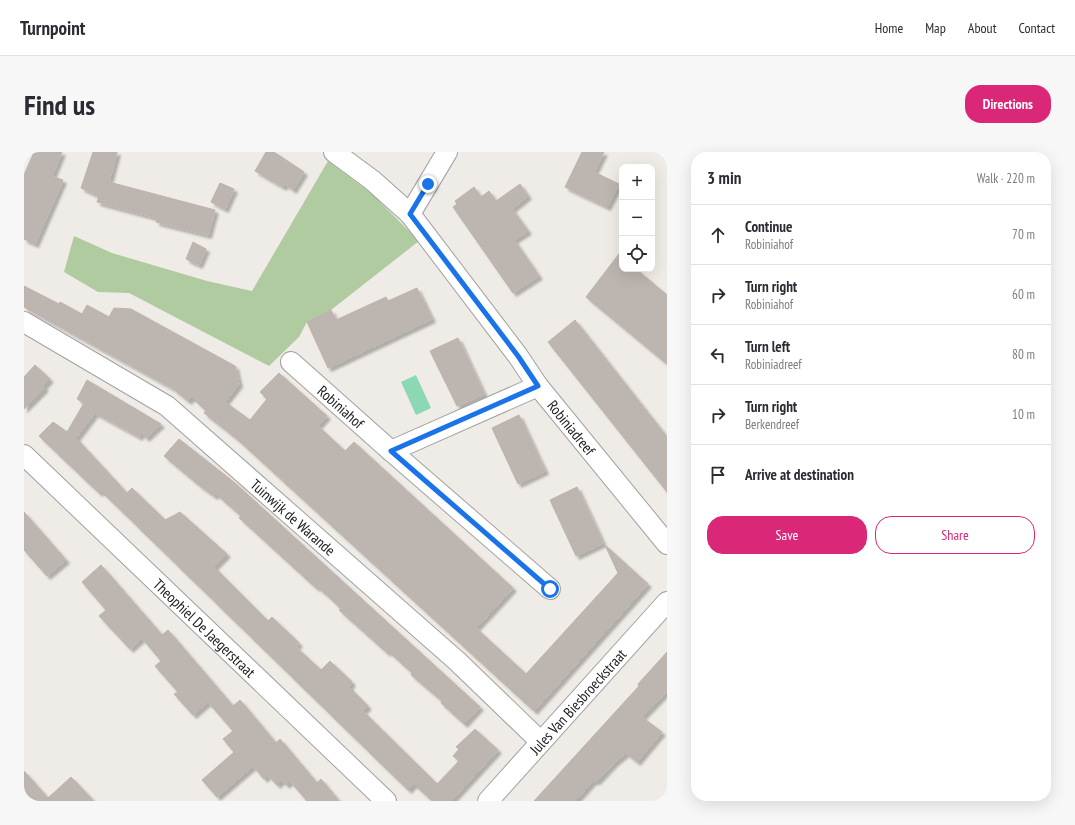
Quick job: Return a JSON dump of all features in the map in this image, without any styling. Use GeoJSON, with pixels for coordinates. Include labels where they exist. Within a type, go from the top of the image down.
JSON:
{"type":"FeatureCollection","features":[{"type":"Feature","properties":{"kind":"street","name":"Robiniadreef"},"geometry":{"type":"LineString","coordinates":[[334,152],[372,180],[410,214],[518,356],[538,386],[667,544]]}},
{"type":"Feature","properties":{"kind":"street"},"geometry":{"type":"LineString","coordinates":[[410,214],[447,152]]}},
{"type":"Feature","properties":{"kind":"street","name":"Tuinwijk de Warande"},"geometry":{"type":"LineString","coordinates":[[24,322],[167,406],[457,661],[541,742]]}},
{"type":"Feature","properties":{"kind":"street","name":"Robiniahof"},"geometry":{"type":"LineString","coordinates":[[291,362],[550,589]]}},
{"type":"Feature","properties":{"kind":"street"},"geometry":{"type":"LineString","coordinates":[[391,451],[538,386]]}},
{"type":"Feature","properties":{"kind":"street","name":"Theophiel De Jaegerstraat"},"geometry":{"type":"LineString","coordinates":[[24,455],[386,801]]}},
{"type":"Feature","properties":{"kind":"street","name":"Jules Van Biesbroeckstraat"},"geometry":{"type":"LineString","coordinates":[[488,801],[667,602]]}},
{"type":"Feature","properties":{"kind":"green space"},"geometry":{"type":"Polygon","coordinates":[[[328,161],[372,194],[419,241],[331,310],[307,322],[299,337],[269,366],[129,293],[98,292],[64,272],[74,236],[112,253],[207,281],[252,291],[328,161]]]}},
{"type":"Feature","properties":{"kind":"green space"},"geometry":{"type":"Polygon","coordinates":[[[416,375],[431,408],[416,415],[401,382],[416,375]]]}},
{"type":"Feature","properties":{"kind":"building"},"geometry":{"type":"Polygon","coordinates":[[[34,152],[62,152],[52,176],[63,180],[35,244],[24,239],[24,175],[34,152]]]}},
{"type":"Feature","properties":{"kind":"building"},"geometry":{"type":"Polygon","coordinates":[[[93,152],[117,152],[109,182],[215,210],[208,235],[156,222],[157,218],[97,202],[99,196],[81,188],[93,152]]]}},
{"type":"Feature","properties":{"kind":"building"},"geometry":{"type":"Polygon","coordinates":[[[266,152],[274,152],[304,172],[293,190],[285,184],[283,187],[255,171],[266,152]]]}},
{"type":"Feature","properties":{"kind":"building"},"geometry":{"type":"Polygon","coordinates":[[[582,152],[604,152],[594,172],[619,184],[607,207],[565,187],[582,152]]]}},
{"type":"Feature","properties":{"kind":"building"},"geometry":{"type":"Polygon","coordinates":[[[220,183],[234,189],[225,209],[211,202],[220,183]]]}},
{"type":"Feature","properties":{"kind":"building"},"geometry":{"type":"Polygon","coordinates":[[[520,184],[528,196],[512,209],[528,231],[514,240],[539,276],[513,293],[453,207],[457,204],[455,201],[474,187],[481,197],[489,191],[496,201],[520,184]]]}},
{"type":"Feature","properties":{"kind":"building"},"geometry":{"type":"Polygon","coordinates":[[[193,242],[206,249],[199,265],[186,259],[193,242]]]}},
{"type":"Feature","properties":{"kind":"building"},"geometry":{"type":"Polygon","coordinates":[[[619,254],[619,272],[640,272],[667,295],[667,364],[586,297],[619,254]]]}},
{"type":"Feature","properties":{"kind":"building"},"geometry":{"type":"Polygon","coordinates":[[[24,286],[59,304],[60,302],[82,314],[87,305],[109,317],[114,308],[131,309],[235,366],[239,384],[225,402],[250,420],[267,399],[260,392],[279,373],[327,416],[318,426],[345,451],[354,442],[513,588],[476,628],[526,674],[618,573],[605,545],[648,584],[534,711],[237,439],[204,413],[206,411],[192,397],[188,401],[172,388],[24,307],[24,286]]]}},
{"type":"Feature","properties":{"kind":"building"},"geometry":{"type":"Polygon","coordinates":[[[417,288],[432,319],[328,368],[307,322],[331,310],[336,320],[386,297],[388,301],[417,288]]]}},
{"type":"Feature","properties":{"kind":"building"},"geometry":{"type":"Polygon","coordinates":[[[575,320],[667,437],[667,492],[548,342],[575,320]]]}},
{"type":"Feature","properties":{"kind":"building"},"geometry":{"type":"Polygon","coordinates":[[[458,338],[484,394],[457,406],[430,351],[458,338]]]}},
{"type":"Feature","properties":{"kind":"building"},"geometry":{"type":"Polygon","coordinates":[[[35,365],[50,379],[43,386],[45,388],[24,409],[24,377],[35,365]]]}},
{"type":"Feature","properties":{"kind":"building"},"geometry":{"type":"Polygon","coordinates":[[[87,380],[161,424],[146,438],[141,433],[139,437],[95,413],[76,438],[127,493],[132,488],[165,520],[180,512],[227,554],[214,567],[268,621],[272,617],[299,643],[296,647],[321,670],[330,661],[352,682],[349,687],[368,706],[363,711],[437,784],[459,761],[453,756],[459,749],[456,747],[475,729],[498,750],[451,801],[432,801],[414,784],[408,790],[101,491],[99,493],[39,436],[53,422],[67,432],[84,403],[77,399],[87,380]]]}},
{"type":"Feature","properties":{"kind":"building"},"geometry":{"type":"Polygon","coordinates":[[[519,415],[545,471],[518,484],[492,428],[519,415]]]}},
{"type":"Feature","properties":{"kind":"building"},"geometry":{"type":"Polygon","coordinates":[[[179,439],[235,483],[480,707],[464,724],[441,703],[442,701],[411,675],[412,673],[388,651],[387,653],[339,610],[341,609],[329,597],[317,587],[316,588],[239,518],[241,516],[216,494],[214,496],[200,486],[164,456],[179,439]]]}},
{"type":"Feature","properties":{"kind":"building"},"geometry":{"type":"Polygon","coordinates":[[[577,487],[603,543],[576,556],[550,500],[577,487]]]}},
{"type":"Feature","properties":{"kind":"building"},"geometry":{"type":"Polygon","coordinates":[[[24,512],[66,560],[47,576],[24,550],[24,512]]]}},
{"type":"Feature","properties":{"kind":"building"},"geometry":{"type":"Polygon","coordinates":[[[101,565],[162,635],[168,630],[233,706],[240,700],[276,743],[280,739],[317,783],[321,779],[339,801],[307,801],[290,781],[286,785],[282,780],[277,785],[268,775],[264,779],[253,766],[217,797],[202,780],[234,752],[223,739],[233,731],[208,702],[193,715],[174,694],[178,692],[155,666],[161,661],[142,638],[130,649],[99,616],[106,610],[82,582],[101,565]]]}},
{"type":"Feature","properties":{"kind":"building"},"geometry":{"type":"Polygon","coordinates":[[[667,652],[667,691],[642,717],[662,732],[637,762],[626,753],[597,781],[593,781],[575,801],[534,801],[639,686],[638,684],[667,652]]]}},
{"type":"Feature","properties":{"kind":"building"},"geometry":{"type":"Polygon","coordinates":[[[24,771],[48,798],[71,777],[94,801],[24,801],[24,771]]]}},
{"type":"Feature","properties":{"kind":"route"},"geometry":{"type":"LineString","coordinates":[[428,184],[410,214],[518,356],[538,386],[391,451],[550,589]]}}]}
